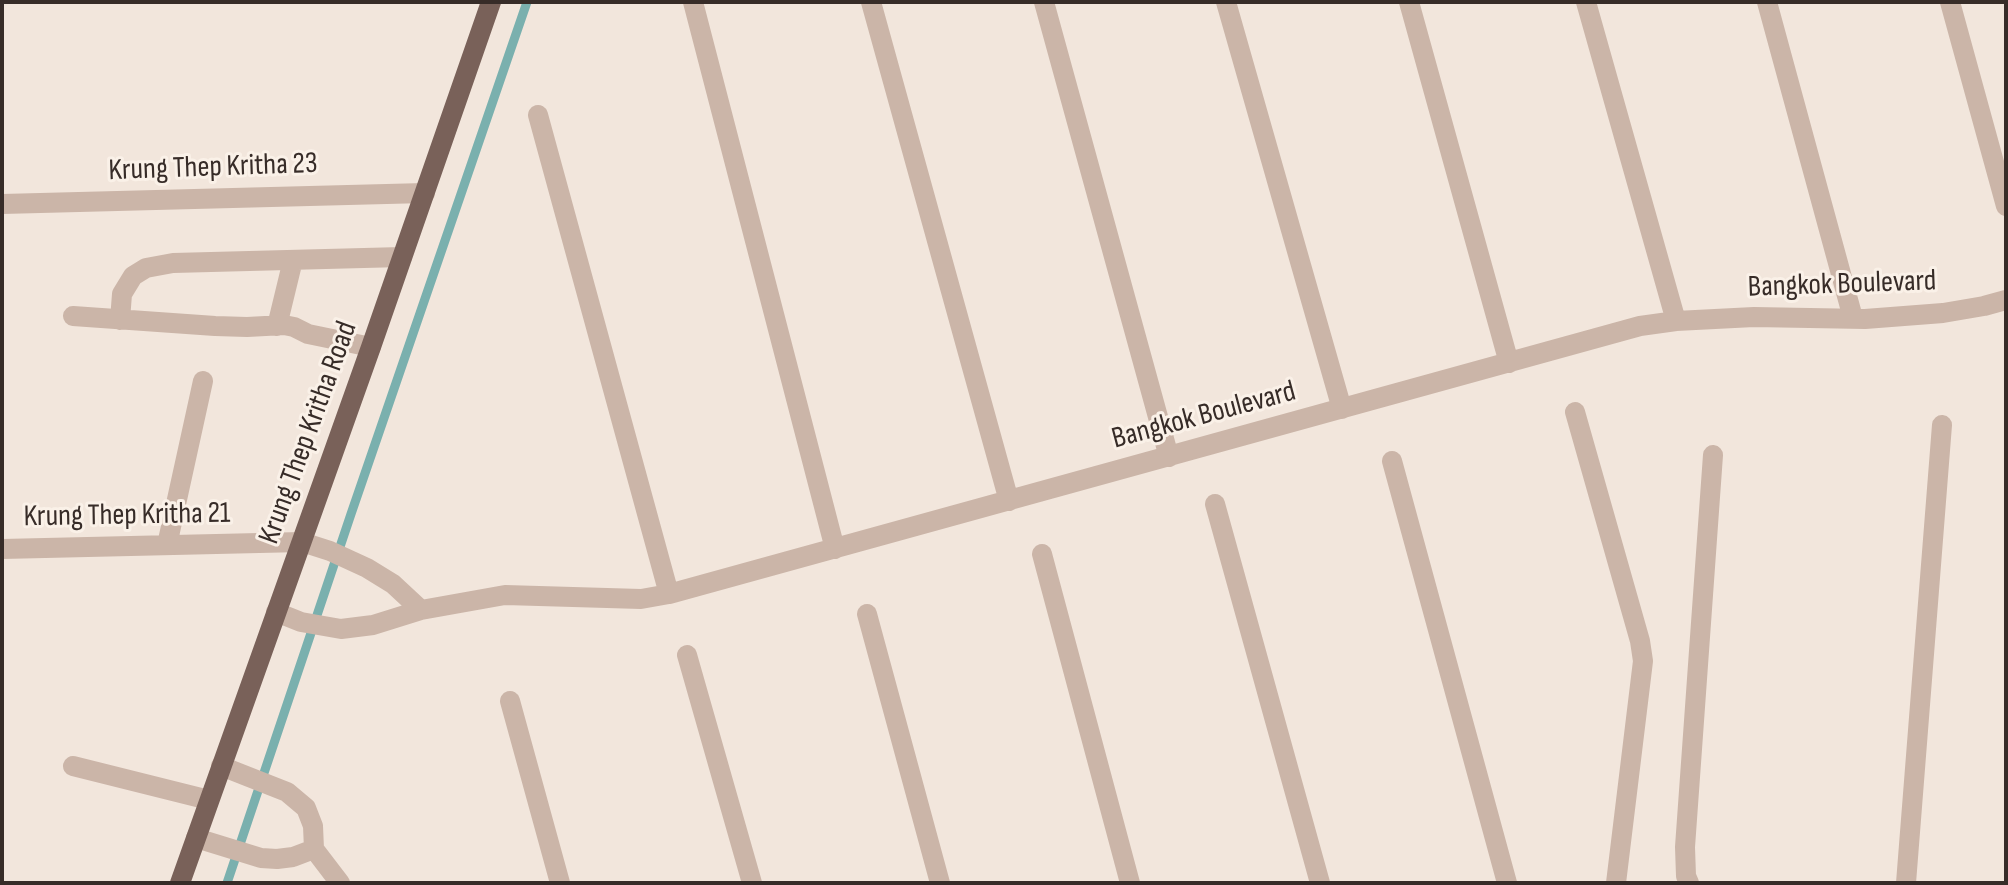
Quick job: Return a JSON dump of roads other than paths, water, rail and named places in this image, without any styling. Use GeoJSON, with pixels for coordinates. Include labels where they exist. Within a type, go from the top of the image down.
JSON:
{"type":"FeatureCollection","features":[{"type":"Feature","properties":{"kind":"main road","name":"Krung Thep Kritha Road"},"geometry":{"type":"LineString","coordinates":[[180,883],[491,2]]}},
{"type":"Feature","properties":{"kind":"street"},"geometry":{"type":"LineString","coordinates":[[693,2],[835,549]]}},
{"type":"Feature","properties":{"kind":"street"},"geometry":{"type":"LineString","coordinates":[[871,2],[1009,501]]}},
{"type":"Feature","properties":{"kind":"street"},"geometry":{"type":"LineString","coordinates":[[1044,2],[1169,457]]}},
{"type":"Feature","properties":{"kind":"street"},"geometry":{"type":"LineString","coordinates":[[1226,2],[1342,409]]}},
{"type":"Feature","properties":{"kind":"street"},"geometry":{"type":"LineString","coordinates":[[1409,2],[1509,363]]}},
{"type":"Feature","properties":{"kind":"street"},"geometry":{"type":"LineString","coordinates":[[1586,2],[1676,321]]}},
{"type":"Feature","properties":{"kind":"street"},"geometry":{"type":"LineString","coordinates":[[1767,2],[1853,318]]}},
{"type":"Feature","properties":{"kind":"street"},"geometry":{"type":"LineString","coordinates":[[1950,2],[2006,206]]}},
{"type":"Feature","properties":{"kind":"street"},"geometry":{"type":"LineString","coordinates":[[538,115],[669,594]]}},
{"type":"Feature","properties":{"kind":"street","name":"Krung Thep Kritha 23"},"geometry":{"type":"LineString","coordinates":[[2,204],[425,193]]}},
{"type":"Feature","properties":{"kind":"street"},"geometry":{"type":"LineString","coordinates":[[120,320],[122,294],[133,276],[146,268],[173,263],[402,257]]}},
{"type":"Feature","properties":{"kind":"street"},"geometry":{"type":"LineString","coordinates":[[277,326],[293,260]]}},
{"type":"Feature","properties":{"kind":"street","name":"Bangkok Boulevard"},"geometry":{"type":"LineString","coordinates":[[276,612],[301,622],[341,629],[373,625],[421,610],[505,595],[641,599],[669,594],[1640,326],[1754,317],[1853,318],[1943,313],[2006,300]]}},
{"type":"Feature","properties":{"kind":"street"},"geometry":{"type":"LineString","coordinates":[[73,316],[294,327],[308,334],[371,347]]}},
{"type":"Feature","properties":{"kind":"street"},"geometry":{"type":"LineString","coordinates":[[167,545],[203,381]]}},
{"type":"Feature","properties":{"kind":"street"},"geometry":{"type":"LineString","coordinates":[[1575,412],[1643,661],[1616,883]]}},
{"type":"Feature","properties":{"kind":"street"},"geometry":{"type":"LineString","coordinates":[[1906,883],[1942,425]]}},
{"type":"Feature","properties":{"kind":"street"},"geometry":{"type":"LineString","coordinates":[[1689,883],[1685,847],[1713,455]]}},
{"type":"Feature","properties":{"kind":"street"},"geometry":{"type":"LineString","coordinates":[[1392,461],[1507,883]]}},
{"type":"Feature","properties":{"kind":"street"},"geometry":{"type":"LineString","coordinates":[[1215,504],[1320,883]]}},
{"type":"Feature","properties":{"kind":"street"},"geometry":{"type":"LineString","coordinates":[[302,542],[367,568],[393,584],[421,610]]}},
{"type":"Feature","properties":{"kind":"street","name":"Krung Thep Kritha 21"},"geometry":{"type":"LineString","coordinates":[[2,549],[302,542]]}},
{"type":"Feature","properties":{"kind":"street"},"geometry":{"type":"LineString","coordinates":[[1042,554],[1130,883]]}},
{"type":"Feature","properties":{"kind":"street"},"geometry":{"type":"LineString","coordinates":[[867,614],[940,883]]}},
{"type":"Feature","properties":{"kind":"street"},"geometry":{"type":"LineString","coordinates":[[687,655],[752,883]]}},
{"type":"Feature","properties":{"kind":"street"},"geometry":{"type":"LineString","coordinates":[[510,701],[560,883]]}},
{"type":"Feature","properties":{"kind":"street"},"geometry":{"type":"LineString","coordinates":[[73,766],[209,800]]}},
{"type":"Feature","properties":{"kind":"street"},"geometry":{"type":"LineString","coordinates":[[221,766],[287,792],[306,808],[313,826],[314,849],[340,883]]}},
{"type":"Feature","properties":{"kind":"street"},"geometry":{"type":"LineString","coordinates":[[196,838],[261,858],[285,858],[314,849]]}},
{"type":"Feature","properties":{"kind":"waterway"},"geometry":{"type":"LineString","coordinates":[[227,883],[527,2]]}}]}
